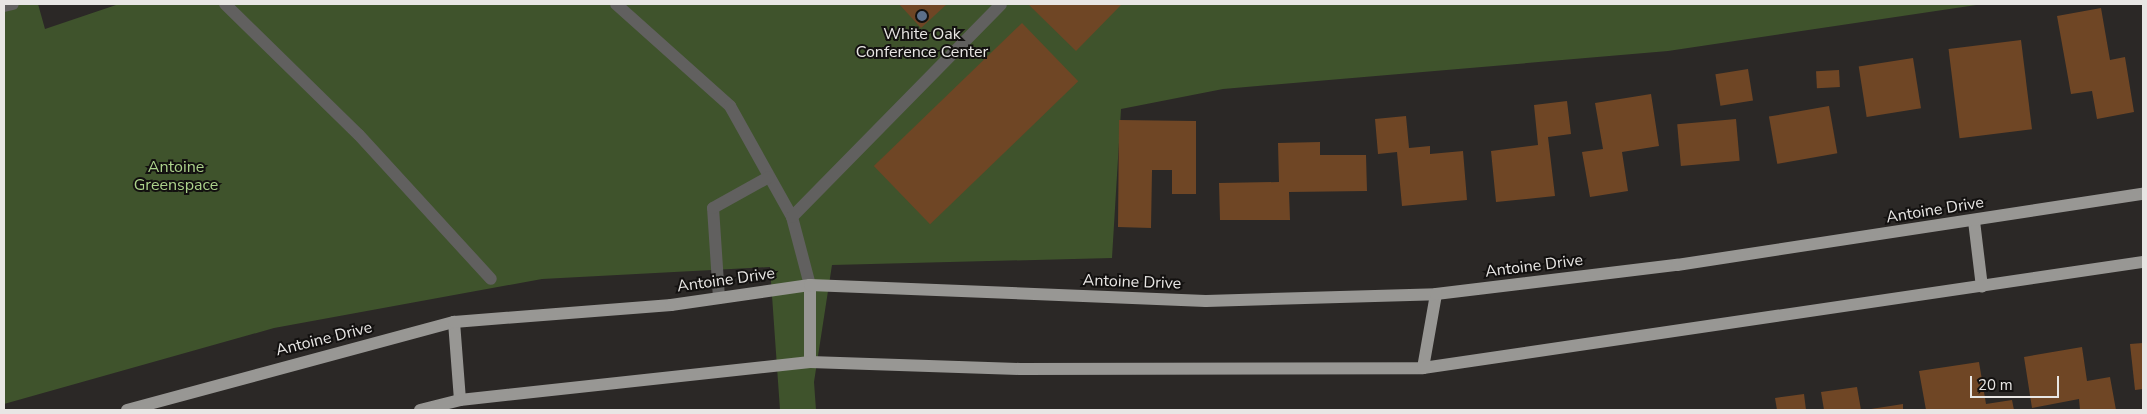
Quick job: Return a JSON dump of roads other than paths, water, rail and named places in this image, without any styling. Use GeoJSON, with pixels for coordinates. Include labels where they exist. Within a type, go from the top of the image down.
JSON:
{"type":"FeatureCollection","features":[{"type":"Feature","properties":{"kind":"main road","name":"Antoine Drive"},"geometry":{"type":"LineString","coordinates":[[127,410],[454,322],[719,298],[810,285],[1206,301],[1436,294],[1974,221],[2143,194]]}},
{"type":"Feature","properties":{"kind":"main road"},"geometry":{"type":"LineString","coordinates":[[1974,221],[1982,287]]}},
{"type":"Feature","properties":{"kind":"main road"},"geometry":{"type":"LineString","coordinates":[[420,410],[460,400],[810,362],[1020,369],[1423,368],[2143,262]]}},
{"type":"Feature","properties":{"kind":"main road"},"geometry":{"type":"LineString","coordinates":[[810,285],[810,362]]}},
{"type":"Feature","properties":{"kind":"main road"},"geometry":{"type":"LineString","coordinates":[[1423,368],[1436,294]]}},
{"type":"Feature","properties":{"kind":"main road"},"geometry":{"type":"LineString","coordinates":[[454,322],[460,400]]}},
{"type":"Feature","properties":{"kind":"street"},"geometry":{"type":"LineString","coordinates":[[4,6],[13,4]]}},
{"type":"Feature","properties":{"kind":"street"},"geometry":{"type":"LineString","coordinates":[[225,4],[359,135],[491,279]]}},
{"type":"Feature","properties":{"kind":"street"},"geometry":{"type":"LineString","coordinates":[[616,4],[730,106],[792,218],[810,285]]}},
{"type":"Feature","properties":{"kind":"street"},"geometry":{"type":"LineString","coordinates":[[792,218],[1001,4]]}},
{"type":"Feature","properties":{"kind":"street"},"geometry":{"type":"LineString","coordinates":[[719,298],[712,208],[769,177]]}},
{"type":"Feature","properties":{"kind":"place","name":"White Oak Conference Center"},"geometry":{"type":"Point","coordinates":[922,16]}},
{"type":"Feature","properties":{"kind":"park label","name":"Antoine Greenspace"},"geometry":{"type":"Point","coordinates":[176,176]}}]}
